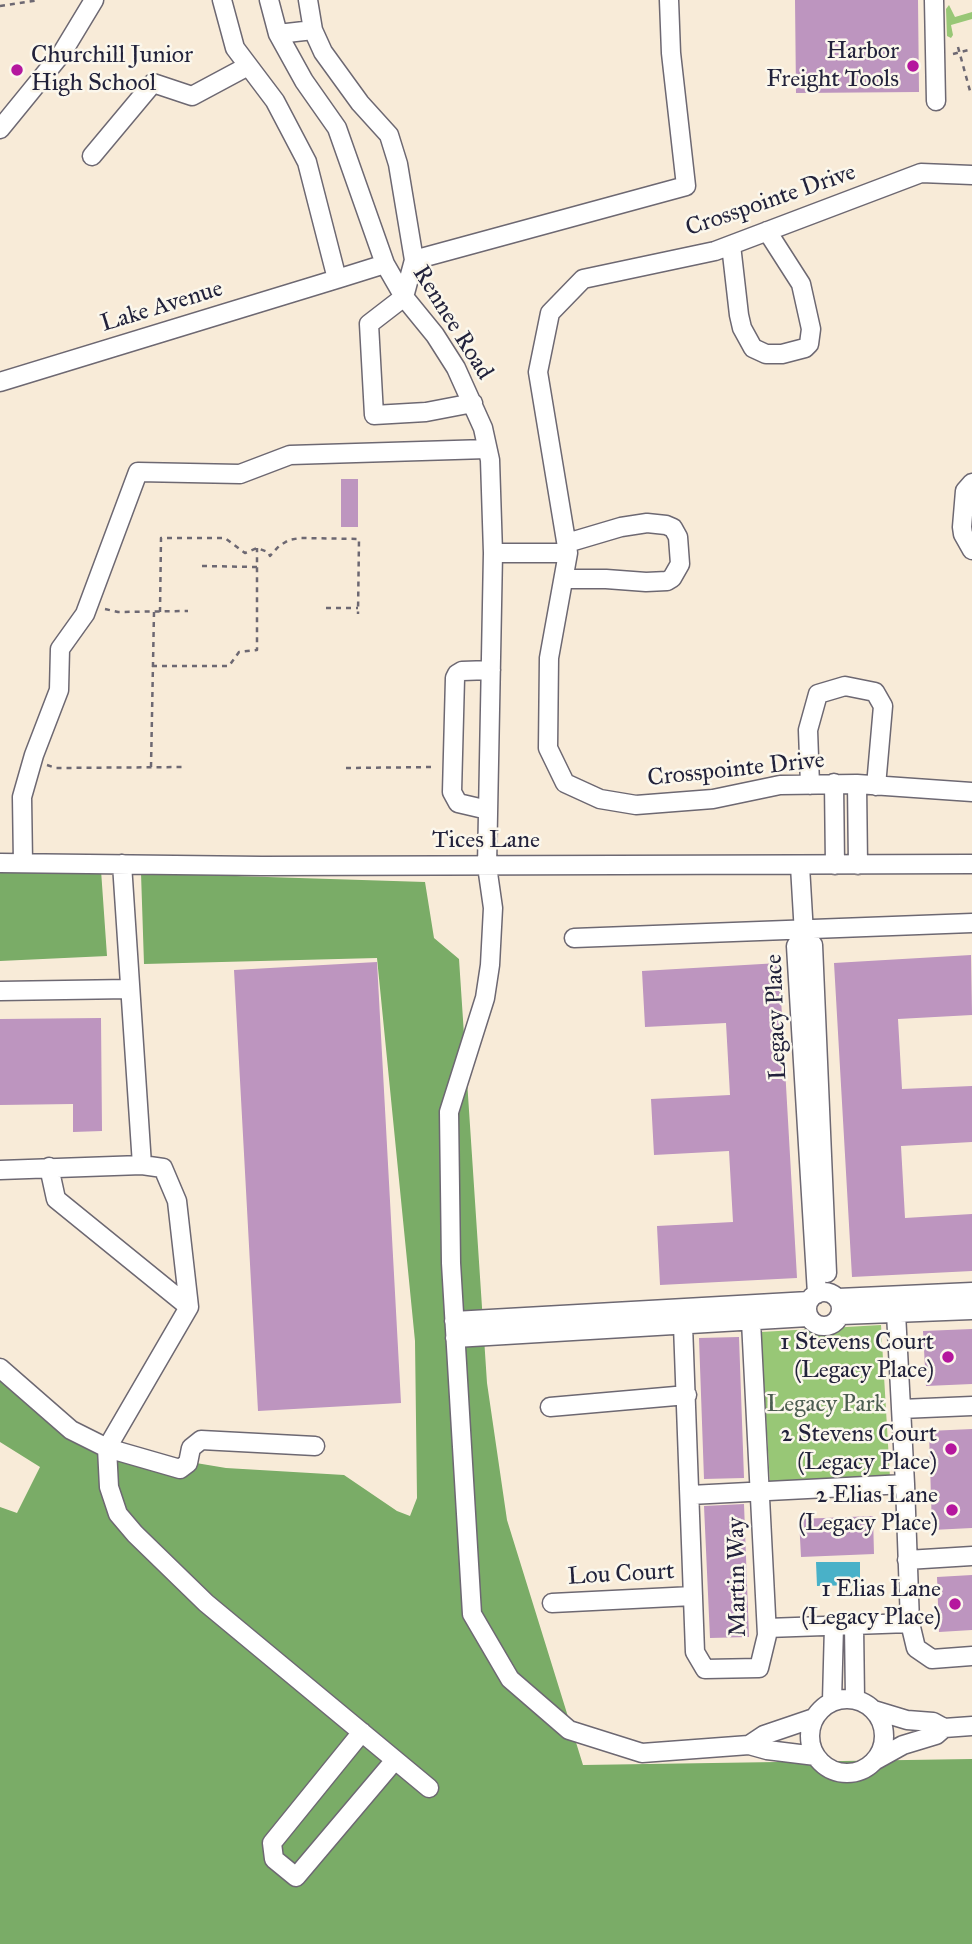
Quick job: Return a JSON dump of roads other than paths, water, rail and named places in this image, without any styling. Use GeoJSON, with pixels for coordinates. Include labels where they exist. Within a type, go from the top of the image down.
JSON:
{"type":"FeatureCollection","features":[{"type":"Feature","properties":{"kind":"street"},"geometry":{"type":"LineString","coordinates":[[0,130],[62,53],[94,0]]}},
{"type":"Feature","properties":{"kind":"street"},"geometry":{"type":"LineString","coordinates":[[222,0],[235,48],[275,101],[307,162],[337,279]]}},
{"type":"Feature","properties":{"kind":"street","name":"Rennee Road"},"geometry":{"type":"LineString","coordinates":[[270,0],[278,34],[304,81],[337,128],[385,264],[404,297],[435,335],[456,368],[483,428],[490,460],[493,553],[487,866],[492,908],[490,965],[485,998],[449,1112],[451,1263],[472,1614],[510,1679],[569,1730],[642,1752],[749,1745]]}},
{"type":"Feature","properties":{"kind":"street"},"geometry":{"type":"LineString","coordinates":[[308,0],[313,30],[323,52],[360,103],[389,135],[398,164],[414,260],[404,297],[369,324],[374,415],[426,412],[473,403]]}},
{"type":"Feature","properties":{"kind":"street"},"geometry":{"type":"LineString","coordinates":[[414,260],[686,186],[671,53],[669,0]]}},
{"type":"Feature","properties":{"kind":"street"},"geometry":{"type":"LineString","coordinates":[[934,0],[936,101]]}},
{"type":"Feature","properties":{"kind":"street"},"geometry":{"type":"LineString","coordinates":[[278,34],[313,30]]}},
{"type":"Feature","properties":{"kind":"street"},"geometry":{"type":"LineString","coordinates":[[92,156],[153,83],[192,96],[248,66]]}},
{"type":"Feature","properties":{"kind":"street","name":"Crosspointe Drive"},"geometry":{"type":"LineString","coordinates":[[972,175],[921,173],[715,251],[583,279],[550,313],[538,372],[567,548],[549,658],[548,748],[565,783],[600,799],[636,805],[713,799],[780,785],[834,783],[972,792]]}},
{"type":"Feature","properties":{"kind":"street"},"geometry":{"type":"LineString","coordinates":[[731,245],[739,315],[742,328],[753,348],[766,354],[782,354],[806,348],[811,329],[801,284],[767,231]]}},
{"type":"Feature","properties":{"kind":"street","name":"Lake Avenue"},"geometry":{"type":"LineString","coordinates":[[0,382],[385,264]]}},
{"type":"Feature","properties":{"kind":"street"},"geometry":{"type":"LineString","coordinates":[[23,863],[22,797],[34,755],[59,690],[60,649],[85,614],[138,472],[240,474],[290,455],[487,449]]}},
{"type":"Feature","properties":{"kind":"street"},"geometry":{"type":"LineString","coordinates":[[972,483],[965,491],[962,527],[972,550]]}},
{"type":"Feature","properties":{"kind":"street"},"geometry":{"type":"LineString","coordinates":[[493,553],[567,548],[621,527],[647,523],[673,528],[678,537],[681,555],[678,571],[667,581],[564,579]]}},
{"type":"Feature","properties":{"kind":"street"},"geometry":{"type":"LineString","coordinates":[[488,810],[468,807],[456,801],[452,792],[456,676],[462,671],[491,670]]}},
{"type":"Feature","properties":{"kind":"street"},"geometry":{"type":"LineString","coordinates":[[810,785],[808,730],[818,694],[845,686],[875,692],[883,706],[876,786]]}},
{"type":"Feature","properties":{"kind":"street"},"geometry":{"type":"LineString","coordinates":[[834,783],[835,865]]}},
{"type":"Feature","properties":{"kind":"street","name":"Crosspointe Drive"},"geometry":{"type":"LineString","coordinates":[[858,784],[859,865]]}},
{"type":"Feature","properties":{"kind":"street","name":"Tices Lane"},"geometry":{"type":"LineString","coordinates":[[0,863],[487,866],[972,864]]}},
{"type":"Feature","properties":{"kind":"street"},"geometry":{"type":"LineString","coordinates":[[122,864],[142,1165]]}},
{"type":"Feature","properties":{"kind":"street","name":"Legacy Place"},"geometry":{"type":"LineString","coordinates":[[800,866],[804,932],[813,945],[824,1303]]}},
{"type":"Feature","properties":{"kind":"street"},"geometry":{"type":"LineString","coordinates":[[574,938],[804,932],[972,923]]}},
{"type":"Feature","properties":{"kind":"street"},"geometry":{"type":"LineString","coordinates":[[0,991],[129,989]]}},
{"type":"Feature","properties":{"kind":"street"},"geometry":{"type":"LineString","coordinates":[[0,1170],[142,1165],[163,1168],[177,1201],[189,1307],[107,1448],[109,1487],[118,1514],[206,1603],[429,1788]]}},
{"type":"Feature","properties":{"kind":"street"},"geometry":{"type":"LineString","coordinates":[[49,1167],[56,1199],[189,1307]]}},
{"type":"Feature","properties":{"kind":"street"},"geometry":{"type":"LineString","coordinates":[[455,1329],[659,1318],[972,1292]]}},
{"type":"Feature","properties":{"kind":"street"},"geometry":{"type":"LineString","coordinates":[[659,1318],[683,1325],[751,1321],[824,1303],[896,1313],[972,1310]]}},
{"type":"Feature","properties":{"kind":"street"},"geometry":{"type":"LineString","coordinates":[[896,1313],[910,1623],[916,1648],[932,1658],[972,1656]]}},
{"type":"Feature","properties":{"kind":"street","name":"Martin Way"},"geometry":{"type":"LineString","coordinates":[[683,1325],[695,1652],[705,1669],[759,1668],[767,1628],[751,1321]]}},
{"type":"Feature","properties":{"kind":"street"},"geometry":{"type":"LineString","coordinates":[[0,1368],[71,1430],[107,1448],[180,1469],[188,1463],[191,1448],[201,1440],[315,1446]]}},
{"type":"Feature","properties":{"kind":"street"},"geometry":{"type":"LineString","coordinates":[[550,1407],[687,1395]]}},
{"type":"Feature","properties":{"kind":"street"},"geometry":{"type":"LineString","coordinates":[[901,1409],[972,1406]]}},
{"type":"Feature","properties":{"kind":"street"},"geometry":{"type":"LineString","coordinates":[[690,1495],[905,1484]]}},
{"type":"Feature","properties":{"kind":"street"},"geometry":{"type":"LineString","coordinates":[[908,1560],[972,1556]]}},
{"type":"Feature","properties":{"kind":"street","name":"Lou Court"},"geometry":{"type":"LineString","coordinates":[[552,1603],[693,1596]]}},
{"type":"Feature","properties":{"kind":"street"},"geometry":{"type":"LineString","coordinates":[[767,1628],[910,1623]]}},
{"type":"Feature","properties":{"kind":"street"},"geometry":{"type":"LineString","coordinates":[[853,1625],[855,1699]]}},
{"type":"Feature","properties":{"kind":"street"},"geometry":{"type":"LineString","coordinates":[[832,1701],[834,1626]]}},
{"type":"Feature","properties":{"kind":"street"},"geometry":{"type":"LineString","coordinates":[[944,1728],[936,1735],[903,1745],[867,1767],[845,1773],[823,1765],[816,1756],[810,1737],[814,1718],[822,1708],[843,1698],[855,1699],[874,1710],[907,1720],[933,1721],[944,1728],[972,1726]]}},
{"type":"Feature","properties":{"kind":"street"},"geometry":{"type":"LineString","coordinates":[[874,1710],[881,1718],[885,1740],[876,1760]]}},
{"type":"Feature","properties":{"kind":"street"},"geometry":{"type":"LineString","coordinates":[[749,1745],[764,1735],[814,1718]]}},
{"type":"Feature","properties":{"kind":"street"},"geometry":{"type":"LineString","coordinates":[[362,1732],[272,1843],[274,1859],[296,1877],[395,1760]]}},
{"type":"Feature","properties":{"kind":"street"},"geometry":{"type":"LineString","coordinates":[[749,1745],[816,1756]]}},
{"type":"Feature","properties":{"kind":"water"},"geometry":{"type":"Polygon","coordinates":[[[816,1562],[860,1562],[860,1585],[817,1586],[816,1562]]]}},
{"type":"Feature","properties":{"kind":"place","name":"Harbor Freight Tools"},"geometry":{"type":"Point","coordinates":[913,66]}},
{"type":"Feature","properties":{"kind":"place","name":"Churchill Junior High School"},"geometry":{"type":"Point","coordinates":[17,70]}},
{"type":"Feature","properties":{"kind":"place","name":"1 Stevens Court (Legacy Place)"},"geometry":{"type":"Point","coordinates":[948,1357]}},
{"type":"Feature","properties":{"kind":"place","name":"2 Stevens Court (Legacy Place)"},"geometry":{"type":"Point","coordinates":[951,1449]}},
{"type":"Feature","properties":{"kind":"place","name":"2 Elias Lane (Legacy Place)"},"geometry":{"type":"Point","coordinates":[952,1510]}},
{"type":"Feature","properties":{"kind":"place","name":"1 Elias Lane (Legacy Place)"},"geometry":{"type":"Point","coordinates":[955,1604]}},
{"type":"Feature","properties":{"kind":"park label","name":"Legacy Park"},"geometry":{"type":"Point","coordinates":[826,1405]}}]}
